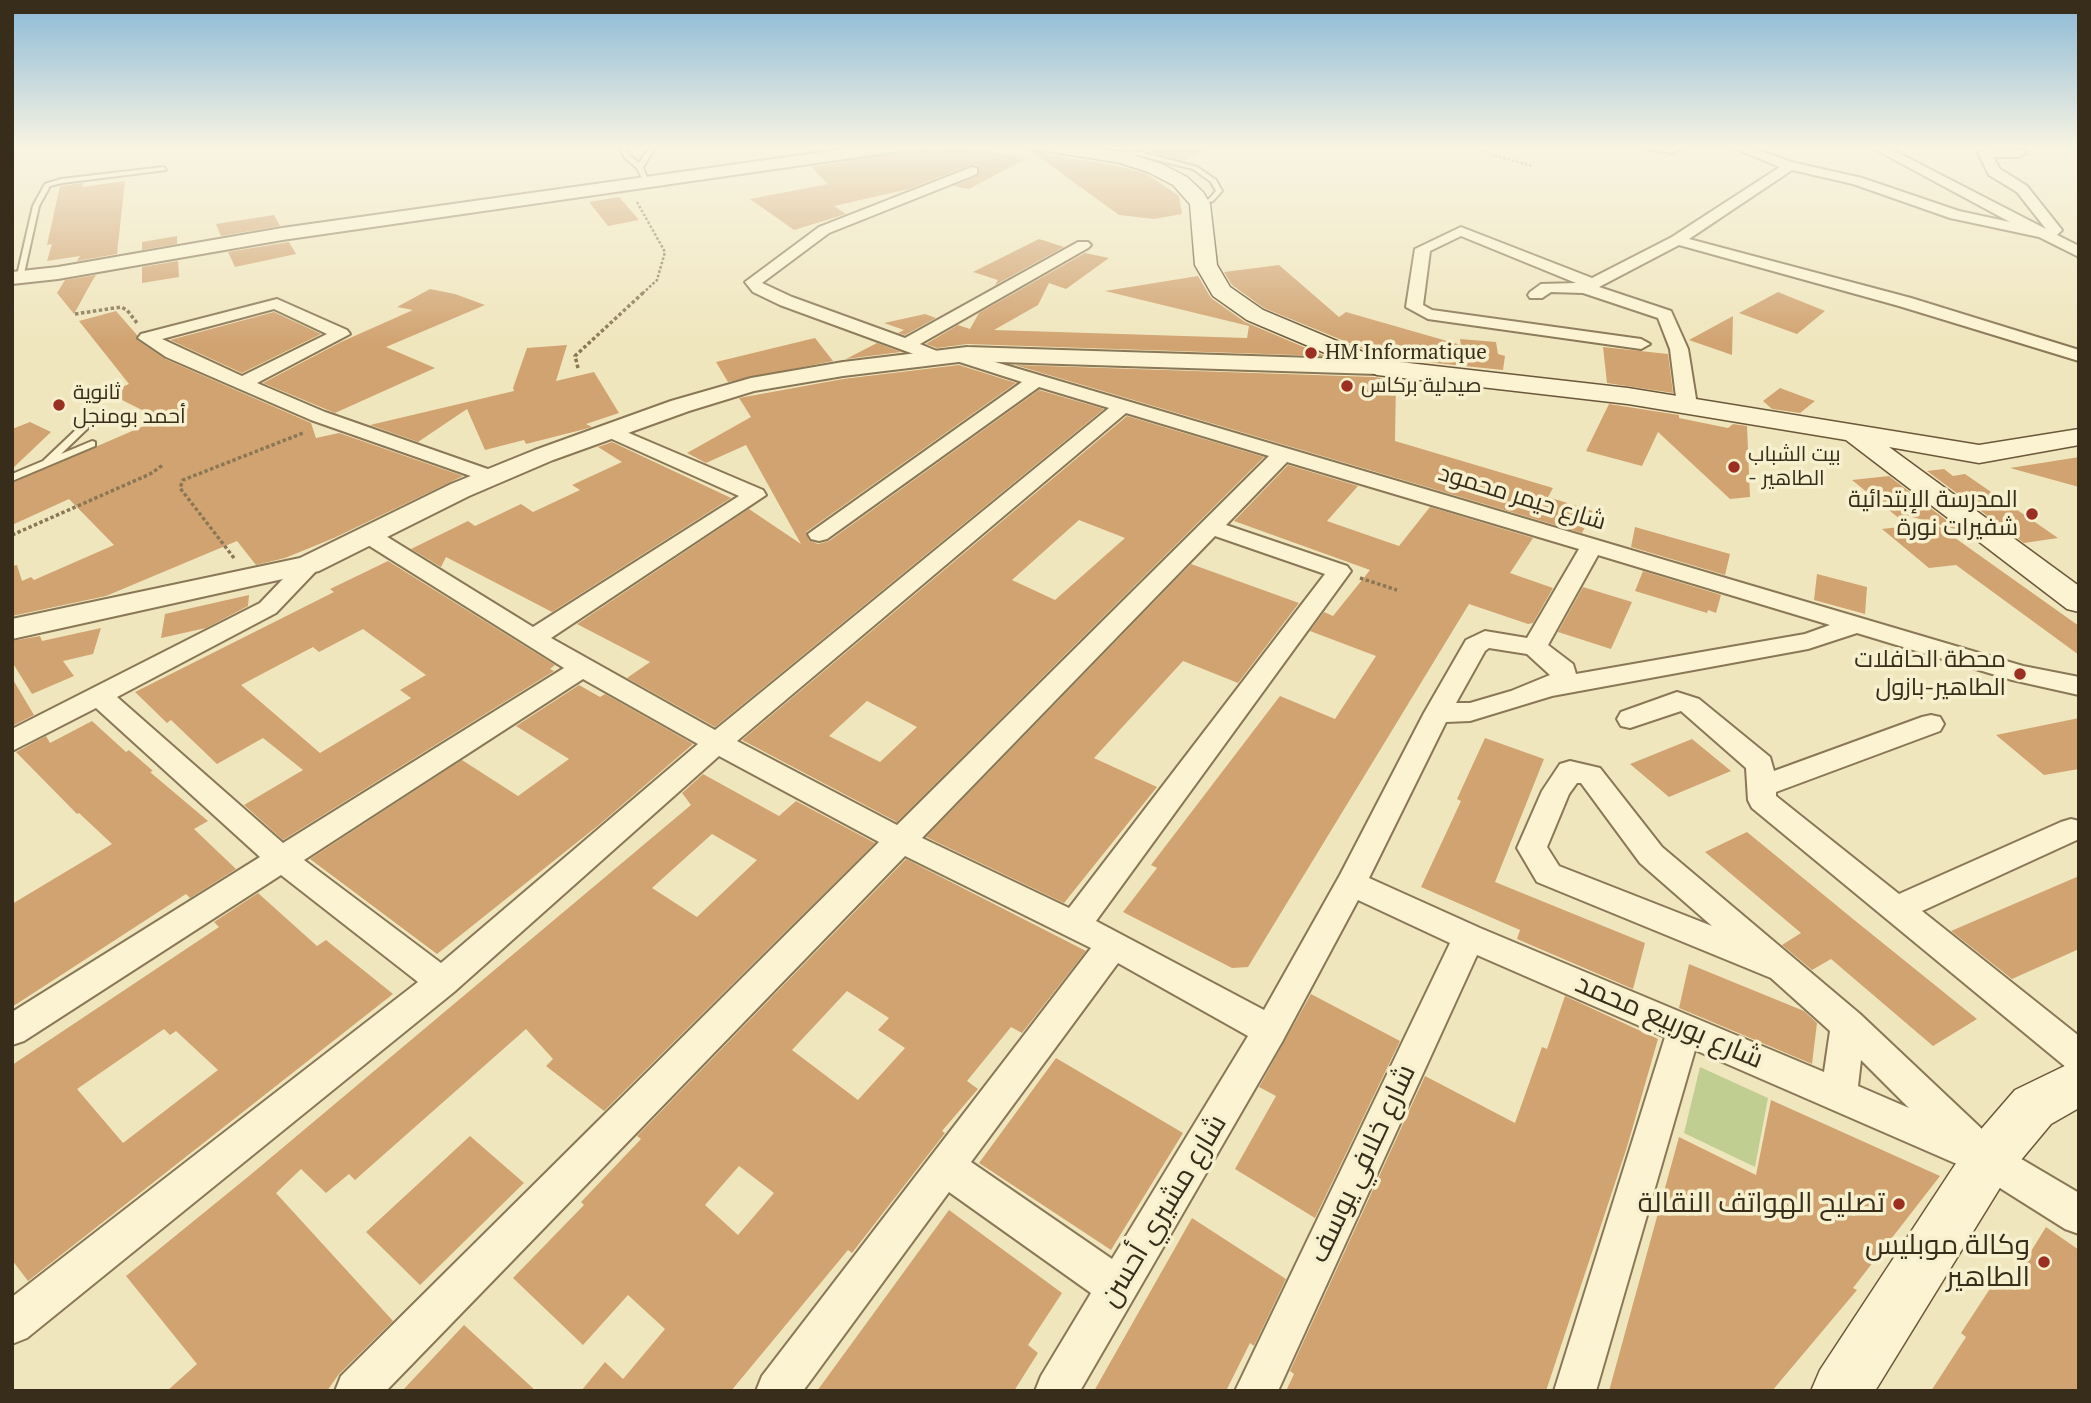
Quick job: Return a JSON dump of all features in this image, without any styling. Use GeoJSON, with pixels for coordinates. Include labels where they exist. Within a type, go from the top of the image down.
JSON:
{"type":"FeatureCollection","features":[{"type":"Feature","properties":{"kind":"main road"},"geometry":{"type":"LineString","coordinates":[[1201,211],[1206,265],[1221,290],[1255,315],[1377,367],[1435,376],[1563,387],[1979,454],[2079,437]]}},
{"type":"Feature","properties":{"kind":"main road"},"geometry":{"type":"LineString","coordinates":[[1854,435],[2079,602]]}},
{"type":"Feature","properties":{"kind":"main road"},"geometry":{"type":"LineString","coordinates":[[2036,572],[2079,584]]}},
{"type":"Feature","properties":{"kind":"main road"},"geometry":{"type":"LineString","coordinates":[[1841,1391],[1988,1160],[2033,1107],[2079,1082]]}},
{"type":"Feature","properties":{"kind":"street"},"geometry":{"type":"LineString","coordinates":[[16,278],[426,211]]}},
{"type":"Feature","properties":{"kind":"street","name":"شارع حيمر محمود"},"geometry":{"type":"LineString","coordinates":[[870,211],[824,230],[753,282],[759,289],[786,301],[906,345],[1036,380],[2021,674],[2079,686]]}},
{"type":"Feature","properties":{"kind":"street"},"geometry":{"type":"LineString","coordinates":[[1536,295],[1547,287],[1589,286],[1677,240],[1721,211]]}},
{"type":"Feature","properties":{"kind":"street"},"geometry":{"type":"LineString","coordinates":[[1945,211],[2046,234],[2055,230],[2040,211]]}},
{"type":"Feature","properties":{"kind":"street"},"geometry":{"type":"LineString","coordinates":[[2002,211],[2079,251]]}},
{"type":"Feature","properties":{"kind":"street"},"geometry":{"type":"LineString","coordinates":[[1679,349],[1428,314],[1414,307],[1423,249],[1461,231],[1589,286],[1665,315],[1679,349],[1687,405]]}},
{"type":"Feature","properties":{"kind":"street"},"geometry":{"type":"LineString","coordinates":[[1677,240],[1905,302],[2079,356]]}},
{"type":"Feature","properties":{"kind":"street"},"geometry":{"type":"LineString","coordinates":[[906,345],[1083,246]]}},
{"type":"Feature","properties":{"kind":"street"},"geometry":{"type":"LineString","coordinates":[[148,338],[274,303],[341,334],[241,383]]}},
{"type":"Feature","properties":{"kind":"street"},"geometry":{"type":"LineString","coordinates":[[1459,332],[1570,342],[1641,344]]}},
{"type":"Feature","properties":{"kind":"street"},"geometry":{"type":"LineString","coordinates":[[148,338],[162,348],[333,421],[492,477]]}},
{"type":"Feature","properties":{"kind":"street"},"geometry":{"type":"LineString","coordinates":[[12,629],[309,565],[492,477],[610,431],[751,385],[944,356],[1377,367]]}},
{"type":"Feature","properties":{"kind":"street"},"geometry":{"type":"LineString","coordinates":[[818,534],[1036,380]]}},
{"type":"Feature","properties":{"kind":"street"},"geometry":{"type":"LineString","coordinates":[[12,1323],[442,982],[717,743],[1123,406]]}},
{"type":"Feature","properties":{"kind":"street"},"geometry":{"type":"LineString","coordinates":[[535,637],[755,495],[610,431]]}},
{"type":"Feature","properties":{"kind":"street"},"geometry":{"type":"LineString","coordinates":[[356,1391],[1283,454]]}},
{"type":"Feature","properties":{"kind":"street"},"geometry":{"type":"LineString","coordinates":[[1074,926],[1339,571],[1211,527]]}},
{"type":"Feature","properties":{"kind":"street"},"geometry":{"type":"LineString","coordinates":[[368,535],[582,668],[717,743],[902,841],[1113,944],[1270,1031]]}},
{"type":"Feature","properties":{"kind":"street"},"geometry":{"type":"LineString","coordinates":[[1549,688],[1562,679],[1564,670],[1534,646],[1592,546]]}},
{"type":"Feature","properties":{"kind":"street"},"geometry":{"type":"LineString","coordinates":[[12,741],[268,608],[309,565]]}},
{"type":"Feature","properties":{"kind":"street"},"geometry":{"type":"LineString","coordinates":[[1437,713],[1470,712],[1549,688],[1808,641],[1857,625]]}},
{"type":"Feature","properties":{"kind":"street","name":"شارع مشيري أحسن"},"geometry":{"type":"LineString","coordinates":[[1056,1391],[1270,1031],[1475,646],[1485,639],[1534,646]]}},
{"type":"Feature","properties":{"kind":"street"},"geometry":{"type":"LineString","coordinates":[[12,1030],[582,668]]}},
{"type":"Feature","properties":{"kind":"street"},"geometry":{"type":"LineString","coordinates":[[98,695],[283,860],[442,982]]}},
{"type":"Feature","properties":{"kind":"street"},"geometry":{"type":"LineString","coordinates":[[1630,719],[1677,701],[1690,705],[1760,764],[1762,800],[2079,1057]]}},
{"type":"Feature","properties":{"kind":"street"},"geometry":{"type":"LineString","coordinates":[[1762,786],[1931,724]]}},
{"type":"Feature","properties":{"kind":"street"},"geometry":{"type":"LineString","coordinates":[[1781,968],[1548,874],[1532,848],[1556,791],[1570,771],[1590,775],[1651,856],[1848,1025],[1988,1160]]}},
{"type":"Feature","properties":{"kind":"street"},"geometry":{"type":"LineString","coordinates":[[1896,909],[2071,830]]}},
{"type":"Feature","properties":{"kind":"street","name":"شارع بوربيع محمد"},"geometry":{"type":"LineString","coordinates":[[1351,883],[1469,937],[1839,1093],[1988,1160],[2079,1214]]}},
{"type":"Feature","properties":{"kind":"street","name":"شارع خلافي يوسف"},"geometry":{"type":"LineString","coordinates":[[1256,1391],[1469,937]]}},
{"type":"Feature","properties":{"kind":"street"},"geometry":{"type":"LineString","coordinates":[[777,1391],[1113,944]]}},
{"type":"Feature","properties":{"kind":"street"},"geometry":{"type":"LineString","coordinates":[[1839,1093],[1848,1025]]}},
{"type":"Feature","properties":{"kind":"street"},"geometry":{"type":"LineString","coordinates":[[1575,1391],[1684,1029]]}},
{"type":"Feature","properties":{"kind":"street"},"geometry":{"type":"LineString","coordinates":[[947,1168],[1119,1288]]}},
{"type":"Feature","properties":{"kind":"lane"},"geometry":{"type":"LineString","coordinates":[[16,278],[34,211]]}},
{"type":"Feature","properties":{"kind":"lane"},"geometry":{"type":"LineString","coordinates":[[46,463],[85,426]]}},
{"type":"Feature","properties":{"kind":"lane"},"geometry":{"type":"LineString","coordinates":[[12,478],[92,444]]}},
{"type":"Feature","properties":{"kind":"path"},"geometry":{"type":"LineString","coordinates":[[578,368],[575,356],[657,280],[664,252],[650,211]]}},
{"type":"Feature","properties":{"kind":"path"},"geometry":{"type":"LineString","coordinates":[[75,314],[125,308],[148,338]]}},
{"type":"Feature","properties":{"kind":"path"},"geometry":{"type":"LineString","coordinates":[[225,583],[235,571],[237,562],[180,488],[183,480],[333,421]]}},
{"type":"Feature","properties":{"kind":"path"},"geometry":{"type":"LineString","coordinates":[[12,534],[150,474],[163,465]]}},
{"type":"Feature","properties":{"kind":"path"},"geometry":{"type":"LineString","coordinates":[[1339,571],[1397,590]]}},
{"type":"Feature","properties":{"kind":"green space"},"geometry":{"type":"Polygon","coordinates":[[[1700,1067],[1768,1098],[1755,1167],[1684,1133],[1700,1067]]]}},
{"type":"Feature","properties":{"kind":"building"},"geometry":{"type":"Polygon","coordinates":[[[54,211],[122,211],[117,254],[77,261],[80,256],[47,261],[52,244],[47,245],[54,211]]]}},
{"type":"Feature","properties":{"kind":"building"},"geometry":{"type":"Polygon","coordinates":[[[596,211],[632,211],[639,220],[608,226],[596,211]]]}},
{"type":"Feature","properties":{"kind":"building"},"geometry":{"type":"Polygon","coordinates":[[[768,211],[842,211],[846,214],[794,230],[768,211]]]}},
{"type":"Feature","properties":{"kind":"building"},"geometry":{"type":"Polygon","coordinates":[[[1114,211],[1182,211],[1182,214],[1154,219],[1119,215],[1114,211]]]}},
{"type":"Feature","properties":{"kind":"building"},"geometry":{"type":"Polygon","coordinates":[[[274,215],[280,226],[221,236],[216,224],[274,215]]]}},
{"type":"Feature","properties":{"kind":"building"},"geometry":{"type":"Polygon","coordinates":[[[177,236],[177,244],[142,250],[142,242],[177,236]]]}},
{"type":"Feature","properties":{"kind":"building"},"geometry":{"type":"Polygon","coordinates":[[[1039,239],[1064,247],[995,285],[998,280],[973,272],[1039,239]]]}},
{"type":"Feature","properties":{"kind":"building"},"geometry":{"type":"Polygon","coordinates":[[[289,242],[296,254],[235,267],[228,252],[289,242]]]}},
{"type":"Feature","properties":{"kind":"building"},"geometry":{"type":"Polygon","coordinates":[[[1085,253],[1109,258],[1066,289],[1049,283],[1038,305],[994,330],[1247,338],[1249,326],[1105,291],[1198,276],[1211,298],[1245,322],[1325,356],[967,344],[937,348],[926,344],[958,325],[970,329],[979,313],[1085,253]]]}},
{"type":"Feature","properties":{"kind":"building"},"geometry":{"type":"Polygon","coordinates":[[[178,261],[179,277],[142,283],[142,267],[178,261]]]}},
{"type":"Feature","properties":{"kind":"building"},"geometry":{"type":"Polygon","coordinates":[[[1279,265],[1339,317],[1346,312],[1461,345],[1460,339],[1496,342],[1498,354],[1505,356],[1503,370],[1416,361],[1396,356],[1396,359],[1383,357],[1264,308],[1232,285],[1224,272],[1279,265]]]}},
{"type":"Feature","properties":{"kind":"building"},"geometry":{"type":"Polygon","coordinates":[[[96,275],[74,314],[57,293],[65,280],[96,275]]]}},
{"type":"Feature","properties":{"kind":"building"},"geometry":{"type":"Polygon","coordinates":[[[430,289],[455,294],[485,305],[386,347],[435,368],[335,413],[263,383],[341,342],[413,310],[397,307],[430,289]]]}},
{"type":"Feature","properties":{"kind":"building"},"geometry":{"type":"Polygon","coordinates":[[[1778,292],[1825,311],[1797,334],[1739,313],[1778,292]]]}},
{"type":"Feature","properties":{"kind":"building"},"geometry":{"type":"Polygon","coordinates":[[[116,311],[137,335],[137,340],[165,359],[311,423],[316,438],[339,433],[463,476],[334,538],[285,558],[256,565],[237,541],[106,596],[12,616],[12,566],[17,565],[22,581],[31,577],[34,580],[114,545],[69,499],[12,525],[12,483],[160,419],[108,393],[129,384],[79,321],[116,311]]]}},
{"type":"Feature","properties":{"kind":"building"},"geometry":{"type":"Polygon","coordinates":[[[274,312],[321,334],[242,373],[170,340],[274,312]]]}},
{"type":"Feature","properties":{"kind":"building"},"geometry":{"type":"Polygon","coordinates":[[[925,314],[936,318],[905,335],[898,333],[904,330],[884,323],[925,314]]]}},
{"type":"Feature","properties":{"kind":"building"},"geometry":{"type":"Polygon","coordinates":[[[1733,316],[1732,355],[1689,340],[1733,316]]]}},
{"type":"Feature","properties":{"kind":"building"},"geometry":{"type":"Polygon","coordinates":[[[815,338],[833,361],[728,382],[716,362],[815,338]]]}},
{"type":"Feature","properties":{"kind":"building"},"geometry":{"type":"Polygon","coordinates":[[[877,343],[901,352],[846,359],[877,343]]]}},
{"type":"Feature","properties":{"kind":"building"},"geometry":{"type":"Polygon","coordinates":[[[567,345],[556,381],[594,372],[619,413],[586,424],[592,427],[585,429],[526,444],[524,440],[485,450],[467,409],[418,442],[370,425],[514,391],[527,348],[567,345]]]}},
{"type":"Feature","properties":{"kind":"building"},"geometry":{"type":"Polygon","coordinates":[[[1603,347],[1668,354],[1673,393],[1607,383],[1603,347]]]}},
{"type":"Feature","properties":{"kind":"building"},"geometry":{"type":"Polygon","coordinates":[[[959,365],[1016,383],[806,532],[809,540],[818,544],[829,541],[1039,390],[1104,409],[715,727],[627,678],[650,662],[577,624],[749,509],[801,544],[746,445],[706,463],[687,453],[751,417],[739,398],[843,379],[959,365]]]}},
{"type":"Feature","properties":{"kind":"building"},"geometry":{"type":"Polygon","coordinates":[[[1015,365],[1374,377],[1396,380],[1395,441],[1553,488],[1548,497],[1593,511],[1582,533],[1015,365]]]}},
{"type":"Feature","properties":{"kind":"building"},"geometry":{"type":"Polygon","coordinates":[[[1780,388],[1815,401],[1800,413],[1772,409],[1763,401],[1780,388]]]}},
{"type":"Feature","properties":{"kind":"building"},"geometry":{"type":"Polygon","coordinates":[[[1609,404],[1679,415],[1679,418],[1728,428],[1733,424],[1747,426],[1750,497],[1730,499],[1658,432],[1642,466],[1586,451],[1609,404]]]}},
{"type":"Feature","properties":{"kind":"building"},"geometry":{"type":"Polygon","coordinates":[[[1127,416],[1264,457],[897,822],[742,740],[1127,416]],[[1079,520],[1012,580],[1055,600],[1125,538],[1079,520]],[[867,701],[829,736],[880,762],[917,727],[867,701]]]}},
{"type":"Feature","properties":{"kind":"building"},"geometry":{"type":"Polygon","coordinates":[[[30,422],[51,432],[12,469],[12,429],[30,422]]]}},
{"type":"Feature","properties":{"kind":"building"},"geometry":{"type":"Polygon","coordinates":[[[612,442],[731,498],[552,612],[446,557],[441,567],[411,549],[468,521],[475,526],[521,504],[533,512],[580,490],[572,485],[622,462],[598,447],[612,442]]]}},
{"type":"Feature","properties":{"kind":"building"},"geometry":{"type":"Polygon","coordinates":[[[2079,457],[2079,487],[2010,468],[2079,457]]]}},
{"type":"Feature","properties":{"kind":"building"},"geometry":{"type":"Polygon","coordinates":[[[1288,465],[1358,486],[1327,521],[1399,546],[1430,507],[1533,538],[1510,573],[1553,588],[1533,623],[1528,624],[1469,604],[1248,967],[1232,968],[1123,912],[1157,868],[1151,865],[1280,696],[1335,719],[1376,656],[1310,631],[1324,612],[1333,616],[1370,570],[1234,521],[1288,465]]]}},
{"type":"Feature","properties":{"kind":"building"},"geometry":{"type":"Polygon","coordinates":[[[1944,469],[1953,476],[1965,474],[2058,538],[2024,543],[1927,471],[1944,469]]]}},
{"type":"Feature","properties":{"kind":"building"},"geometry":{"type":"Polygon","coordinates":[[[1889,476],[1959,530],[1909,516],[1906,524],[1852,480],[1889,476]]]}},
{"type":"Feature","properties":{"kind":"building"},"geometry":{"type":"Polygon","coordinates":[[[1934,523],[2079,626],[2079,655],[1956,565],[1929,568],[1882,529],[1934,523]]]}},
{"type":"Feature","properties":{"kind":"building"},"geometry":{"type":"Polygon","coordinates":[[[1635,527],[1730,554],[1725,575],[1631,547],[1635,527]]]}},
{"type":"Feature","properties":{"kind":"building"},"geometry":{"type":"Polygon","coordinates":[[[388,561],[555,665],[550,669],[554,671],[283,840],[244,805],[303,770],[263,738],[217,764],[171,720],[167,723],[135,692],[334,592],[330,589],[388,561]],[[363,629],[319,652],[313,647],[241,685],[320,753],[411,698],[400,690],[426,675],[363,629]]]}},
{"type":"Feature","properties":{"kind":"building"},"geometry":{"type":"Polygon","coordinates":[[[1191,564],[1299,603],[1238,683],[1183,661],[1094,758],[1157,787],[1064,903],[926,837],[1191,564]]]}},
{"type":"Feature","properties":{"kind":"building"},"geometry":{"type":"Polygon","coordinates":[[[1643,571],[1721,595],[1716,613],[1708,610],[1707,613],[1635,591],[1643,571]]]}},
{"type":"Feature","properties":{"kind":"building"},"geometry":{"type":"Polygon","coordinates":[[[1817,574],[1867,587],[1865,614],[1814,600],[1817,574]]]}},
{"type":"Feature","properties":{"kind":"building"},"geometry":{"type":"Polygon","coordinates":[[[1583,587],[1632,602],[1611,649],[1558,632],[1583,587]]]}},
{"type":"Feature","properties":{"kind":"building"},"geometry":{"type":"Polygon","coordinates":[[[249,595],[248,606],[206,628],[161,638],[165,614],[249,595]]]}},
{"type":"Feature","properties":{"kind":"building"},"geometry":{"type":"Polygon","coordinates":[[[101,628],[93,654],[63,661],[74,676],[32,694],[12,662],[12,641],[40,636],[42,641],[101,628]]]}},
{"type":"Feature","properties":{"kind":"building"},"geometry":{"type":"Polygon","coordinates":[[[12,678],[34,715],[12,726],[12,678]]]}},
{"type":"Feature","properties":{"kind":"building"},"geometry":{"type":"Polygon","coordinates":[[[579,685],[600,697],[605,694],[693,744],[600,824],[437,954],[310,859],[462,760],[518,796],[569,759],[516,726],[579,685]]]}},
{"type":"Feature","properties":{"kind":"building"},"geometry":{"type":"Polygon","coordinates":[[[2079,718],[2079,769],[2044,775],[1996,735],[2079,718]]]}},
{"type":"Feature","properties":{"kind":"building"},"geometry":{"type":"Polygon","coordinates":[[[92,721],[126,752],[129,750],[153,771],[150,772],[208,821],[194,829],[236,869],[190,898],[186,894],[12,1007],[12,904],[112,844],[77,814],[16,752],[46,736],[50,743],[92,721]]]}},
{"type":"Feature","properties":{"kind":"building"},"geometry":{"type":"Polygon","coordinates":[[[1485,738],[1544,759],[1495,882],[1645,943],[1633,989],[1517,939],[1520,930],[1421,887],[1461,801],[1457,799],[1485,738]]]}},
{"type":"Feature","properties":{"kind":"building"},"geometry":{"type":"Polygon","coordinates":[[[1692,739],[1731,771],[1669,797],[1630,764],[1692,739]]]}},
{"type":"Feature","properties":{"kind":"building"},"geometry":{"type":"Polygon","coordinates":[[[703,774],[779,816],[796,801],[875,843],[604,1111],[546,1066],[553,1059],[526,1029],[355,1180],[349,1174],[326,1193],[301,1169],[276,1193],[393,1321],[339,1374],[327,1391],[167,1391],[197,1364],[126,1276],[691,805],[682,793],[703,774]],[[712,834],[652,888],[697,917],[757,860],[712,834]]]}},
{"type":"Feature","properties":{"kind":"building"},"geometry":{"type":"Polygon","coordinates":[[[1747,832],[1977,1019],[1933,1046],[1831,959],[1812,970],[1782,945],[1801,933],[1705,852],[1747,832]]]}},
{"type":"Feature","properties":{"kind":"building"},"geometry":{"type":"Polygon","coordinates":[[[906,859],[1086,951],[1022,1033],[1011,1027],[967,1081],[978,1089],[942,1131],[945,1133],[852,1253],[848,1250],[731,1391],[581,1391],[605,1362],[623,1379],[665,1329],[628,1295],[583,1345],[513,1278],[584,1205],[581,1202],[641,1139],[637,1136],[906,859]],[[847,991],[792,1050],[858,1100],[905,1048],[878,1030],[889,1018],[847,991]],[[739,1166],[705,1205],[738,1235],[774,1193],[739,1166]]]}},
{"type":"Feature","properties":{"kind":"building"},"geometry":{"type":"Polygon","coordinates":[[[2079,876],[2079,949],[2012,979],[1951,931],[2079,876]]]}},
{"type":"Feature","properties":{"kind":"building"},"geometry":{"type":"Polygon","coordinates":[[[258,893],[317,946],[326,940],[393,994],[28,1281],[12,1260],[12,1065],[219,927],[214,922],[258,893]],[[164,1029],[77,1089],[123,1143],[218,1070],[176,1031],[170,1035],[164,1029]]]}},
{"type":"Feature","properties":{"kind":"building"},"geometry":{"type":"Polygon","coordinates":[[[1689,964],[1804,1011],[1817,1023],[1812,1064],[1679,1008],[1689,964]]]}},
{"type":"Feature","properties":{"kind":"building"},"geometry":{"type":"Polygon","coordinates":[[[1311,994],[1400,1041],[1315,1218],[1235,1169],[1276,1096],[1259,1087],[1311,994]]]}},
{"type":"Feature","properties":{"kind":"building"},"geometry":{"type":"Polygon","coordinates":[[[1565,996],[1658,1039],[1627,1147],[1546,1391],[1286,1391],[1294,1374],[1290,1371],[1425,1076],[1515,1123],[1542,1047],[1547,1049],[1565,996]]]}},
{"type":"Feature","properties":{"kind":"building"},"geometry":{"type":"Polygon","coordinates":[[[1056,1058],[1183,1133],[1111,1250],[979,1163],[1056,1058]]]}},
{"type":"Feature","properties":{"kind":"building"},"geometry":{"type":"Polygon","coordinates":[[[1771,1100],[1940,1176],[1853,1288],[1857,1290],[1772,1391],[1609,1391],[1679,1137],[1756,1175],[1771,1100]]]}},
{"type":"Feature","properties":{"kind":"building"},"geometry":{"type":"Polygon","coordinates":[[[470,1136],[524,1183],[420,1285],[366,1232],[470,1136]]]}},
{"type":"Feature","properties":{"kind":"building"},"geometry":{"type":"Polygon","coordinates":[[[949,1210],[1062,1293],[1028,1345],[1038,1353],[1014,1391],[817,1391],[949,1210]]]}},
{"type":"Feature","properties":{"kind":"building"},"geometry":{"type":"Polygon","coordinates":[[[1192,1218],[1286,1279],[1254,1346],[1250,1343],[1226,1391],[1094,1391],[1192,1218]]]}},
{"type":"Feature","properties":{"kind":"building"},"geometry":{"type":"Polygon","coordinates":[[[2046,1227],[2079,1250],[2079,1391],[1931,1391],[1966,1337],[1961,1333],[1995,1281],[2007,1290],[2046,1227]]]}},
{"type":"Feature","properties":{"kind":"building"},"geometry":{"type":"Polygon","coordinates":[[[464,1325],[536,1391],[402,1391],[464,1325]]]}},
{"type":"Feature","properties":{"kind":"place","name":"HM Informatique"},"geometry":{"type":"Point","coordinates":[1311,353]}},
{"type":"Feature","properties":{"kind":"place","name":"صيدلية بركاس"},"geometry":{"type":"Point","coordinates":[1347,386]}},
{"type":"Feature","properties":{"kind":"place","name":"ثانوية أحمد بومنجل"},"geometry":{"type":"Point","coordinates":[59,405]}},
{"type":"Feature","properties":{"kind":"place","name":"بيت الشباب - الطاهير"},"geometry":{"type":"Point","coordinates":[1734,467]}},
{"type":"Feature","properties":{"kind":"place","name":"المدرسة الإبتدائية شفيرات نورة"},"geometry":{"type":"Point","coordinates":[2032,514]}},
{"type":"Feature","properties":{"kind":"place","name":"محطة الحافلات الطاهير-بازول"},"geometry":{"type":"Point","coordinates":[2020,674]}},
{"type":"Feature","properties":{"kind":"place","name":"تصليح الهواتف النقالة"},"geometry":{"type":"Point","coordinates":[1899,1204]}},
{"type":"Feature","properties":{"kind":"place","name":"وكالة موبليس الطاهير"},"geometry":{"type":"Point","coordinates":[2044,1262]}}]}
